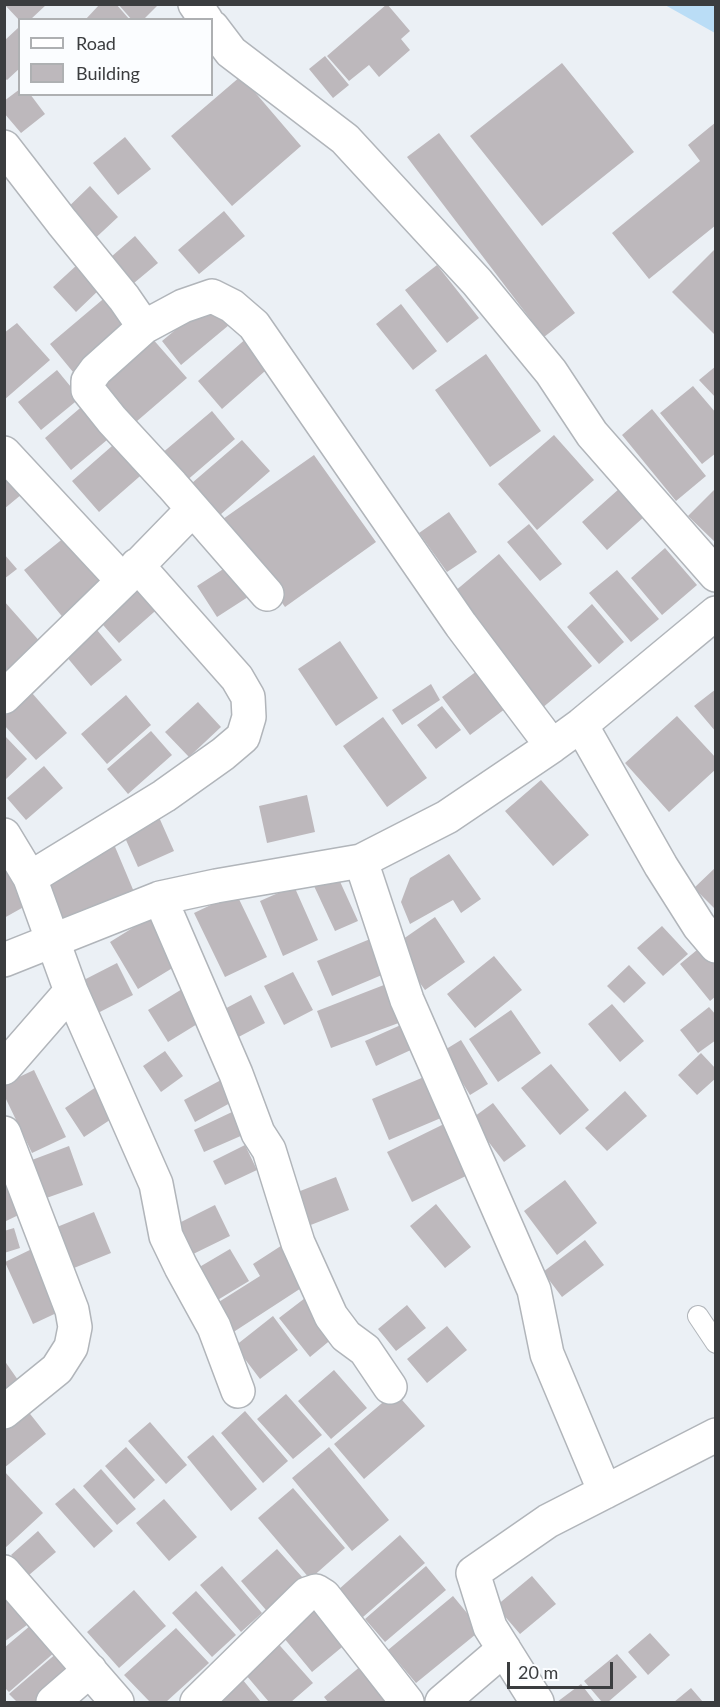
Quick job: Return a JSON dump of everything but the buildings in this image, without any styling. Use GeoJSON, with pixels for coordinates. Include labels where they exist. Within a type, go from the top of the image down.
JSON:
{"type":"FeatureCollection","features":[{"type":"Feature","properties":{"kind":"street"},"geometry":{"type":"LineString","coordinates":[[195,4],[205,18]]}},
{"type":"Feature","properties":{"kind":"street"},"geometry":{"type":"LineString","coordinates":[[213,28],[231,52],[345,139],[477,282],[551,372],[592,434],[716,575]]}},
{"type":"Feature","properties":{"kind":"street"},"geometry":{"type":"LineString","coordinates":[[4,147],[124,298],[144,327]]}},
{"type":"Feature","properties":{"kind":"street"},"geometry":{"type":"LineString","coordinates":[[267,594],[88,390],[88,381],[96,370],[144,327],[183,306],[212,296],[232,306],[254,325],[461,625],[552,746]]}},
{"type":"Feature","properties":{"kind":"street"},"geometry":{"type":"LineString","coordinates":[[4,453],[237,678],[248,697],[249,717],[243,737],[223,754],[164,796],[30,878]]}},
{"type":"Feature","properties":{"kind":"street"},"geometry":{"type":"LineString","coordinates":[[4,697],[193,509]]}},
{"type":"Feature","properties":{"kind":"street"},"geometry":{"type":"LineString","coordinates":[[4,960],[160,898],[216,885],[361,861],[447,817],[552,746],[581,725],[716,613]]}},
{"type":"Feature","properties":{"kind":"street"},"geometry":{"type":"LineString","coordinates":[[581,725],[662,866],[699,926],[716,946]]}},
{"type":"Feature","properties":{"kind":"street"},"geometry":{"type":"LineString","coordinates":[[4,835],[30,878],[71,991],[156,1184],[166,1236],[214,1327],[238,1391]]}},
{"type":"Feature","properties":{"kind":"street"},"geometry":{"type":"LineString","coordinates":[[361,861],[407,1000],[534,1290],[548,1354],[605,1492]]}},
{"type":"Feature","properties":{"kind":"street"},"geometry":{"type":"LineString","coordinates":[[160,898],[236,1074],[258,1133],[269,1150],[298,1243],[331,1316],[346,1336],[365,1350],[390,1388]]}},
{"type":"Feature","properties":{"kind":"street"},"geometry":{"type":"LineString","coordinates":[[4,1068],[71,991]]}},
{"type":"Feature","properties":{"kind":"street"},"geometry":{"type":"LineString","coordinates":[[4,1133],[72,1310],[75,1327],[71,1347],[57,1369],[4,1412]]}},
{"type":"Feature","properties":{"kind":"street"},"geometry":{"type":"LineString","coordinates":[[537,1702],[490,1627],[472,1573],[548,1521],[716,1435]]}},
{"type":"Feature","properties":{"kind":"street"},"geometry":{"type":"LineString","coordinates":[[7,1581],[117,1702]]}},
{"type":"Feature","properties":{"kind":"street"},"geometry":{"type":"LineString","coordinates":[[197,1702],[307,1594],[316,1591],[324,1596],[407,1702]]}},
{"type":"Feature","properties":{"kind":"street"},"geometry":{"type":"LineString","coordinates":[[442,1702],[504,1649]]}},
{"type":"Feature","properties":{"kind":"street"},"geometry":{"type":"LineString","coordinates":[[53,1702],[90,1670]]}},
{"type":"Feature","properties":{"kind":"lane"},"geometry":{"type":"LineString","coordinates":[[698,1316],[716,1343]]}},
{"type":"Feature","properties":{"kind":"water"},"geometry":{"type":"Polygon","coordinates":[[[665,5],[715,5],[715,33],[665,5]]]}}]}
